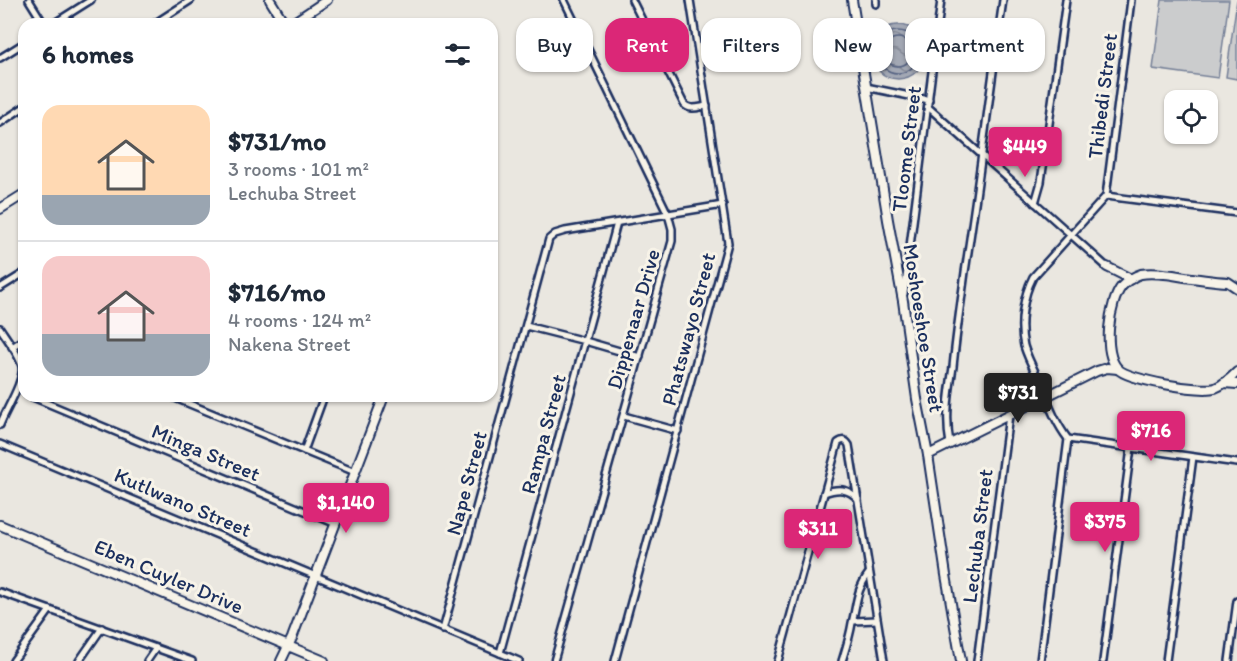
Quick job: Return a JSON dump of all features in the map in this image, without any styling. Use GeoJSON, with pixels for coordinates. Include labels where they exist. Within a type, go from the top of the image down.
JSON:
{"type":"FeatureCollection","features":[{"type":"Feature","properties":{"kind":"street"},"geometry":{"type":"LineString","coordinates":[[29,0],[40,18]]}},
{"type":"Feature","properties":{"kind":"street"},"geometry":{"type":"LineString","coordinates":[[62,18],[91,0]]}},
{"type":"Feature","properties":{"kind":"street"},"geometry":{"type":"LineString","coordinates":[[163,18],[191,0]]}},
{"type":"Feature","properties":{"kind":"street"},"geometry":{"type":"LineString","coordinates":[[270,0],[281,18]]}},
{"type":"Feature","properties":{"kind":"street"},"geometry":{"type":"LineString","coordinates":[[300,18],[327,0]]}},
{"type":"Feature","properties":{"kind":"street","name":"Dippenaar Drive"},"geometry":{"type":"LineString","coordinates":[[554,661],[672,241],[668,214],[564,0]]}},
{"type":"Feature","properties":{"kind":"street"},"geometry":{"type":"LineString","coordinates":[[632,0],[684,104],[693,108],[707,106]]}},
{"type":"Feature","properties":{"kind":"street","name":"Phatswayo Street"},"geometry":{"type":"LineString","coordinates":[[615,661],[727,250],[727,233],[690,0]]}},
{"type":"Feature","properties":{"kind":"street","name":"Moshoeshoe Street"},"geometry":{"type":"LineString","coordinates":[[852,0],[961,661]]}},
{"type":"Feature","properties":{"kind":"street","name":"Tloome Street"},"geometry":{"type":"LineString","coordinates":[[903,301],[941,0]]}},
{"type":"Feature","properties":{"kind":"street"},"geometry":{"type":"LineString","coordinates":[[950,444],[947,410],[1003,0]]}},
{"type":"Feature","properties":{"kind":"street"},"geometry":{"type":"LineString","coordinates":[[1035,203],[1041,182],[1066,0]]}},
{"type":"Feature","properties":{"kind":"street","name":"Thibedi Street"},"geometry":{"type":"LineString","coordinates":[[1106,196],[1131,0]]}},
{"type":"Feature","properties":{"kind":"street"},"geometry":{"type":"LineString","coordinates":[[0,58],[18,46]]}},
{"type":"Feature","properties":{"kind":"street"},"geometry":{"type":"LineString","coordinates":[[866,87],[929,100]]}},
{"type":"Feature","properties":{"kind":"street"},"geometry":{"type":"LineString","coordinates":[[928,107],[1107,267],[1116,279],[1120,290]]}},
{"type":"Feature","properties":{"kind":"street"},"geometry":{"type":"LineString","coordinates":[[0,123],[18,111]]}},
{"type":"Feature","properties":{"kind":"street"},"geometry":{"type":"LineString","coordinates":[[1040,661],[1068,439],[1045,396],[1024,347],[1023,319],[1026,295],[1033,277],[1106,196],[1237,213]]}},
{"type":"Feature","properties":{"kind":"street"},"geometry":{"type":"LineString","coordinates":[[0,210],[18,198]]}},
{"type":"Feature","properties":{"kind":"street","name":"Nape Street"},"geometry":{"type":"LineString","coordinates":[[443,630],[548,243],[555,234],[566,231],[723,206]]}},
{"type":"Feature","properties":{"kind":"street","name":"Rampa Street"},"geometry":{"type":"LineString","coordinates":[[500,653],[617,224]]}},
{"type":"Feature","properties":{"kind":"street"},"geometry":{"type":"LineString","coordinates":[[1107,267],[1131,279]]}},
{"type":"Feature","properties":{"kind":"street"},"geometry":{"type":"LineString","coordinates":[[1237,288],[1228,282],[1156,273],[1139,274],[1120,290],[1114,303],[1109,343],[1110,355],[1118,369],[1138,379],[1190,388],[1212,389],[1237,372]]}},
{"type":"Feature","properties":{"kind":"street"},"geometry":{"type":"LineString","coordinates":[[0,288],[18,277]]}},
{"type":"Feature","properties":{"kind":"street"},"geometry":{"type":"LineString","coordinates":[[526,326],[640,357]]}},
{"type":"Feature","properties":{"kind":"street"},"geometry":{"type":"LineString","coordinates":[[0,328],[18,360]]}},
{"type":"Feature","properties":{"kind":"street"},"geometry":{"type":"LineString","coordinates":[[12,347],[18,343]]}},
{"type":"Feature","properties":{"kind":"street"},"geometry":{"type":"LineString","coordinates":[[1097,370],[1110,355]]}},
{"type":"Feature","properties":{"kind":"street"},"geometry":{"type":"LineString","coordinates":[[928,455],[1097,370],[1118,369]]}},
{"type":"Feature","properties":{"kind":"street"},"geometry":{"type":"LineString","coordinates":[[1224,383],[1237,384]]}},
{"type":"Feature","properties":{"kind":"street"},"geometry":{"type":"LineString","coordinates":[[0,425],[18,384]]}},
{"type":"Feature","properties":{"kind":"street","name":"Minga Street"},"geometry":{"type":"LineString","coordinates":[[44,402],[336,524]]}},
{"type":"Feature","properties":{"kind":"street"},"geometry":{"type":"LineString","coordinates":[[185,402],[355,472]]}},
{"type":"Feature","properties":{"kind":"street"},"geometry":{"type":"LineString","coordinates":[[304,451],[322,402]]}},
{"type":"Feature","properties":{"kind":"street"},"geometry":{"type":"LineString","coordinates":[[281,661],[316,576],[382,402]]}},
{"type":"Feature","properties":{"kind":"street","name":"Lechuba Street"},"geometry":{"type":"LineString","coordinates":[[977,661],[1009,415]]}},
{"type":"Feature","properties":{"kind":"street"},"geometry":{"type":"LineString","coordinates":[[624,416],[678,431]]}},
{"type":"Feature","properties":{"kind":"street"},"geometry":{"type":"LineString","coordinates":[[1068,439],[1237,463]]}},
{"type":"Feature","properties":{"kind":"street"},"geometry":{"type":"LineString","coordinates":[[778,661],[838,443],[844,440],[849,445],[884,661]]}},
{"type":"Feature","properties":{"kind":"street","name":"Kutlwano Street"},"geometry":{"type":"LineString","coordinates":[[0,444],[519,661]]}},
{"type":"Feature","properties":{"kind":"street"},"geometry":{"type":"LineString","coordinates":[[1103,661],[1131,448]]}},
{"type":"Feature","properties":{"kind":"street"},"geometry":{"type":"LineString","coordinates":[[1166,661],[1192,457]]}},
{"type":"Feature","properties":{"kind":"street"},"geometry":{"type":"LineString","coordinates":[[824,493],[834,489],[844,489],[858,499]]}},
{"type":"Feature","properties":{"kind":"street","name":"Eben Cuyler Drive"},"geometry":{"type":"LineString","coordinates":[[0,525],[324,661]]}},
{"type":"Feature","properties":{"kind":"street"},"geometry":{"type":"LineString","coordinates":[[842,661],[853,621],[857,595],[862,582],[869,573]]}},
{"type":"Feature","properties":{"kind":"street"},"geometry":{"type":"LineString","coordinates":[[0,592],[192,661]]}},
{"type":"Feature","properties":{"kind":"street"},"geometry":{"type":"LineString","coordinates":[[1229,661],[1237,601]]}},
{"type":"Feature","properties":{"kind":"street"},"geometry":{"type":"LineString","coordinates":[[13,661],[50,610]]}},
{"type":"Feature","properties":{"kind":"street"},"geometry":{"type":"LineString","coordinates":[[853,621],[877,620]]}},
{"type":"Feature","properties":{"kind":"street"},"geometry":{"type":"LineString","coordinates":[[79,661],[102,628]]}},
{"type":"Feature","properties":{"kind":"street"},"geometry":{"type":"LineString","coordinates":[[147,661],[156,648]]}},
{"type":"Feature","properties":{"kind":"shaded area"},"geometry":{"type":"Polygon","coordinates":[[[1162,0],[1229,0],[1218,78],[1153,69],[1162,0]]]}},
{"type":"Feature","properties":{"kind":"shaded area"},"geometry":{"type":"Polygon","coordinates":[[[1237,0],[1237,79],[1226,77],[1237,0]]]}},
{"type":"Feature","properties":{"kind":"water"},"geometry":{"type":"Polygon","coordinates":[[[893,25],[905,26],[905,72],[916,72],[903,79],[893,79],[880,72],[893,72],[893,25]]]}}]}
